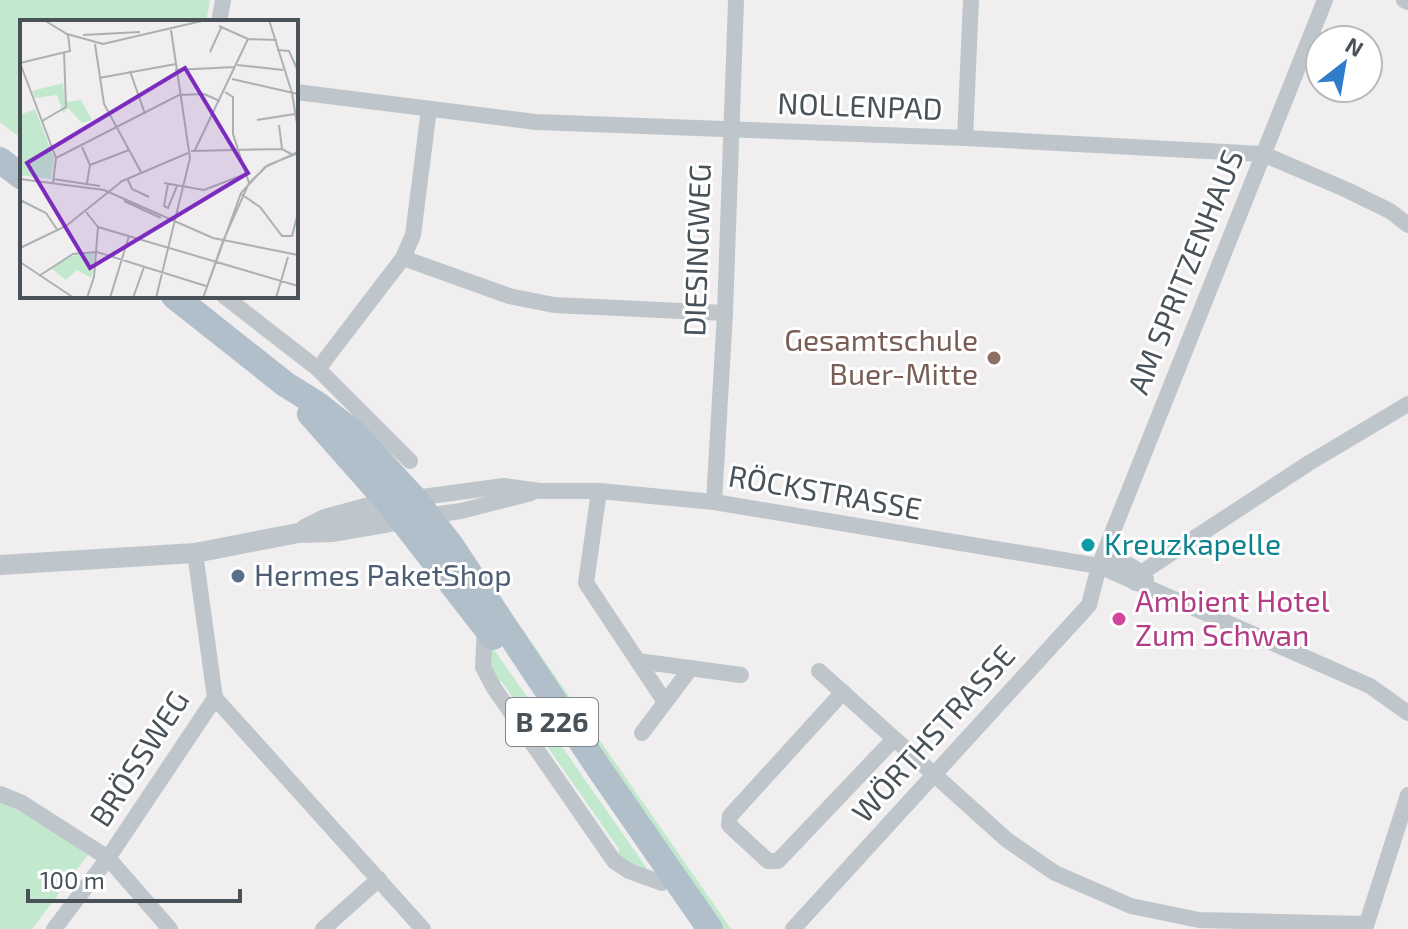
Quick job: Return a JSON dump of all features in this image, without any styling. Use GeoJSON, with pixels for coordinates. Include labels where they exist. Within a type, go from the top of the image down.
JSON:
{"type":"FeatureCollection","features":[{"type":"Feature","properties":{"kind":"main road"},"geometry":{"type":"LineString","coordinates":[[0,160],[20,175]]}},
{"type":"Feature","properties":{"kind":"main road","name":"B 226"},"geometry":{"type":"LineString","coordinates":[[177,298],[285,384],[355,434],[694,929]]}},
{"type":"Feature","properties":{"kind":"main road","name":"B 226"},"geometry":{"type":"LineString","coordinates":[[408,509],[450,544],[710,929]]}},
{"type":"Feature","properties":{"kind":"street"},"geometry":{"type":"LineString","coordinates":[[219,20],[223,0]]}},
{"type":"Feature","properties":{"kind":"street","name":"DIESINGWEG"},"geometry":{"type":"LineString","coordinates":[[714,502],[725,313],[736,0]]}},
{"type":"Feature","properties":{"kind":"street"},"geometry":{"type":"LineString","coordinates":[[965,138],[971,0]]}},
{"type":"Feature","properties":{"kind":"street","name":"AM SPRITZENHAUS"},"geometry":{"type":"LineString","coordinates":[[1099,566],[1325,0]]}},
{"type":"Feature","properties":{"kind":"street","name":"NOLLENPAD"},"geometry":{"type":"LineString","coordinates":[[298,92],[536,122],[965,138],[1263,154],[1390,211],[1408,225]]}},
{"type":"Feature","properties":{"kind":"street"},"geometry":{"type":"LineString","coordinates":[[318,369],[403,258],[413,235],[429,109]]}},
{"type":"Feature","properties":{"kind":"street"},"geometry":{"type":"LineString","coordinates":[[403,258],[509,296],[554,305],[725,313]]}},
{"type":"Feature","properties":{"kind":"street"},"geometry":{"type":"LineString","coordinates":[[227,298],[318,369],[410,461]]}},
{"type":"Feature","properties":{"kind":"street"},"geometry":{"type":"LineString","coordinates":[[1138,578],[1309,463],[1408,404]]}},
{"type":"Feature","properties":{"kind":"street","name":"RÖCKSTRASSE"},"geometry":{"type":"LineString","coordinates":[[408,509],[504,486],[540,491],[599,491],[714,502],[1099,566],[1138,578],[1158,593],[1370,686],[1408,713]]}},
{"type":"Feature","properties":{"kind":"street"},"geometry":{"type":"LineString","coordinates":[[599,491],[586,583],[665,702]]}},
{"type":"Feature","properties":{"kind":"street"},"geometry":{"type":"LineString","coordinates":[[0,565],[195,553],[298,533],[333,532],[408,509]]}},
{"type":"Feature","properties":{"kind":"street","name":"BRÖSSWEG"},"geometry":{"type":"LineString","coordinates":[[54,929],[108,858],[215,698],[195,553]]}},
{"type":"Feature","properties":{"kind":"street","name":"WÖRTHSTRASSE"},"geometry":{"type":"LineString","coordinates":[[793,929],[1089,605],[1099,566]]}},
{"type":"Feature","properties":{"kind":"street"},"geometry":{"type":"LineString","coordinates":[[638,661],[741,675]]}},
{"type":"Feature","properties":{"kind":"street"},"geometry":{"type":"LineString","coordinates":[[642,733],[691,668]]}},
{"type":"Feature","properties":{"kind":"street"},"geometry":{"type":"LineString","coordinates":[[819,671],[1007,840],[1055,873],[1131,906],[1199,920],[1365,926],[1408,795]]}},
{"type":"Feature","properties":{"kind":"street"},"geometry":{"type":"LineString","coordinates":[[843,692],[730,816],[729,825],[750,845],[768,861],[778,861],[894,739]]}},
{"type":"Feature","properties":{"kind":"street"},"geometry":{"type":"LineString","coordinates":[[215,698],[423,929]]}},
{"type":"Feature","properties":{"kind":"street"},"geometry":{"type":"LineString","coordinates":[[0,794],[33,810],[108,858],[170,929]]}},
{"type":"Feature","properties":{"kind":"street"},"geometry":{"type":"LineString","coordinates":[[323,929],[379,879]]}},
{"type":"Feature","properties":{"kind":"green space"},"geometry":{"type":"Polygon","coordinates":[[[0,0],[210,0],[206,20],[20,20],[20,137],[0,122],[0,0]]]}},
{"type":"Feature","properties":{"kind":"green space"},"geometry":{"type":"Polygon","coordinates":[[[475,561],[731,929],[719,929],[475,561]]]}},
{"type":"Feature","properties":{"kind":"green space"},"geometry":{"type":"Polygon","coordinates":[[[488,641],[651,874],[618,856],[619,849],[502,682],[494,675],[488,641]]]}},
{"type":"Feature","properties":{"kind":"green space"},"geometry":{"type":"Polygon","coordinates":[[[0,802],[43,823],[88,855],[32,929],[0,929],[0,802]]]}},
{"type":"Feature","properties":{"kind":"place","name":"Gesamtschule Buer-Mitte"},"geometry":{"type":"Point","coordinates":[994,358]}},
{"type":"Feature","properties":{"kind":"place","name":"Kreuzkapelle"},"geometry":{"type":"Point","coordinates":[1088,545]}},
{"type":"Feature","properties":{"kind":"place","name":"Hermes PaketShop"},"geometry":{"type":"Point","coordinates":[238,576]}},
{"type":"Feature","properties":{"kind":"place","name":"Ambient Hotel Zum Schwan"},"geometry":{"type":"Point","coordinates":[1119,619]}}]}
